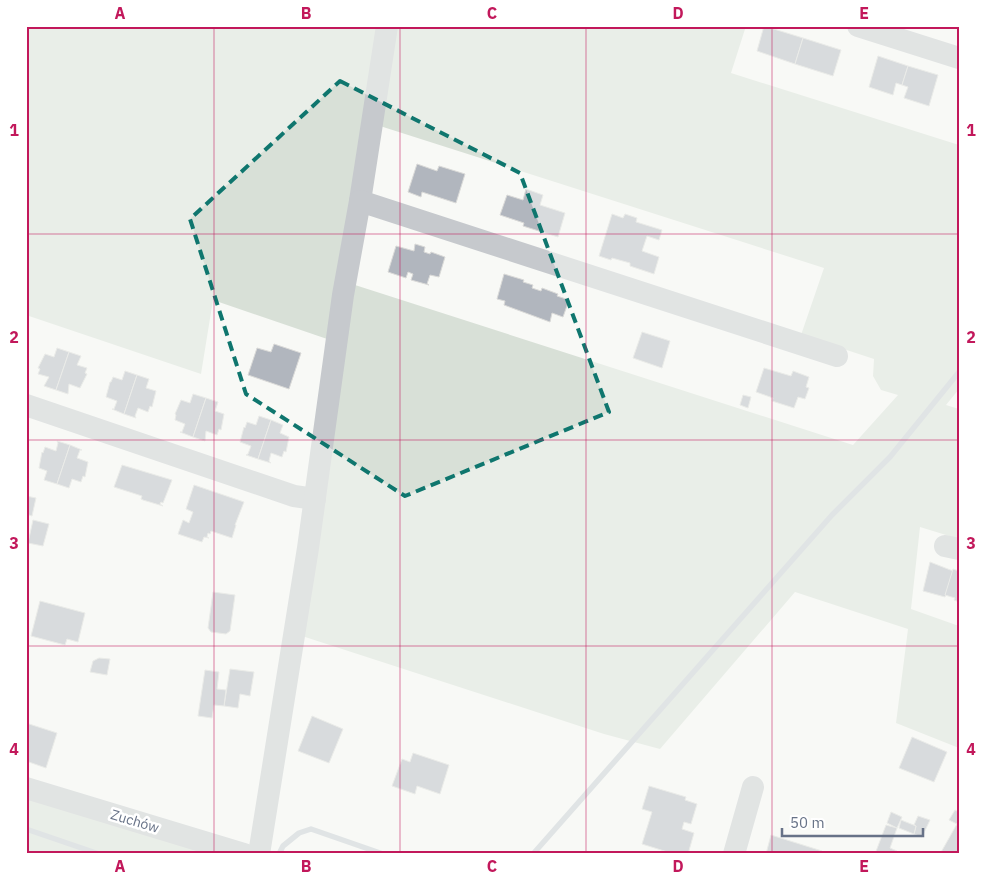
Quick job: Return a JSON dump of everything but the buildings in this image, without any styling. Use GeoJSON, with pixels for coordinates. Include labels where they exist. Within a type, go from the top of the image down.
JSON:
{"type":"FeatureCollection","features":[{"type":"Feature","properties":{"kind":"street"},"geometry":{"type":"LineString","coordinates":[[259,854],[315,500],[342,295],[360,201],[387,26]]}},
{"type":"Feature","properties":{"kind":"street"},"geometry":{"type":"LineString","coordinates":[[858,26],[959,58]]}},
{"type":"Feature","properties":{"kind":"street"},"geometry":{"type":"LineString","coordinates":[[360,201],[836,356]]}},
{"type":"Feature","properties":{"kind":"street"},"geometry":{"type":"LineString","coordinates":[[26,405],[294,496],[315,500]]}},
{"type":"Feature","properties":{"kind":"street"},"geometry":{"type":"LineString","coordinates":[[734,854],[753,787]]}},
{"type":"Feature","properties":{"kind":"street","name":"Zuchów"},"geometry":{"type":"LineString","coordinates":[[26,788],[244,854]]}},
{"type":"Feature","properties":{"kind":"highlighted area"},"geometry":{"type":"Polygon","coordinates":[[[340,81],[520,173],[609,412],[405,496],[246,394],[190,219],[340,81]]]}},
{"type":"Feature","properties":{"kind":"shaded area"},"geometry":{"type":"Polygon","coordinates":[[[26,26],[746,26],[731,73],[959,145],[959,389],[946,405],[959,409],[959,539],[920,527],[911,609],[959,626],[959,748],[896,723],[908,629],[795,592],[660,749],[604,734],[302,636],[333,341],[213,300],[201,374],[26,315],[26,26]],[[380,126],[355,285],[853,445],[898,395],[881,390],[873,376],[874,359],[801,335],[824,268],[380,126]]]}},
{"type":"Feature","properties":{"kind":"shaded area"},"geometry":{"type":"Polygon","coordinates":[[[26,797],[212,854],[26,854],[26,797]]]}},
{"type":"Feature","properties":{"kind":"waterway"},"geometry":{"type":"LineString","coordinates":[[533,854],[832,515],[890,457],[959,372]]}},
{"type":"Feature","properties":{"kind":"waterway"},"geometry":{"type":"LineString","coordinates":[[26,829],[99,854]]}},
{"type":"Feature","properties":{"kind":"waterway"},"geometry":{"type":"LineString","coordinates":[[279,854],[283,846],[299,833],[311,829],[383,854]]}}]}
